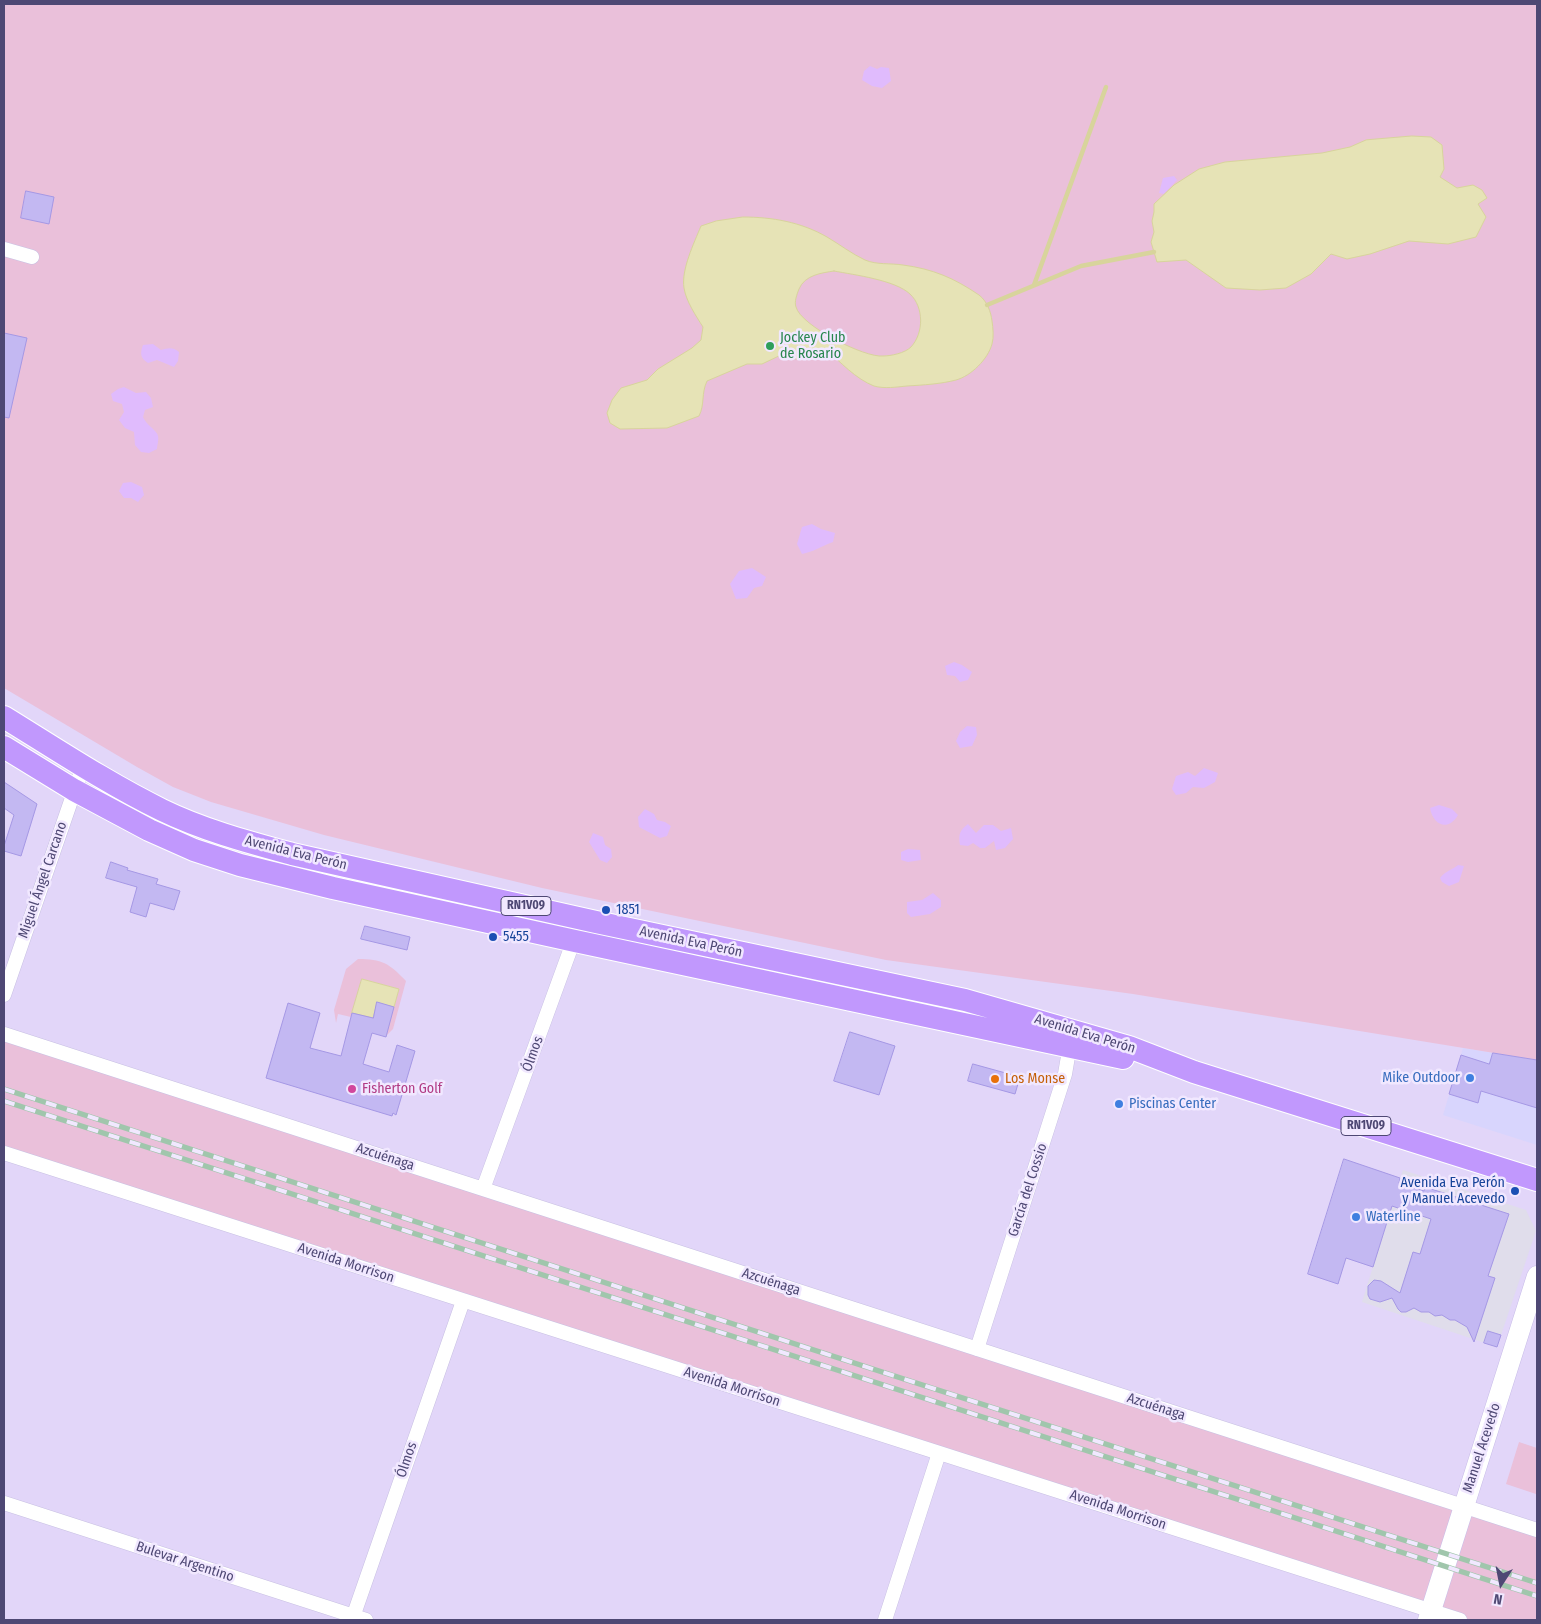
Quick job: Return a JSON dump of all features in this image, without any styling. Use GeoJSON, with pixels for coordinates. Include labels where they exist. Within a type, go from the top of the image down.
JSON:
{"type":"FeatureCollection","features":[{"type":"Feature","properties":{"kind":"main road","name":"Avenida Eva Perón"},"geometry":{"type":"LineString","coordinates":[[4,717],[83,766],[162,810],[205,828],[248,842],[292,854],[580,918],[965,1000],[1071,1038],[1194,1072],[1537,1180]]}},
{"type":"Feature","properties":{"kind":"main road","name":"Avenida Eva Perón"},"geometry":{"type":"LineString","coordinates":[[4,747],[74,790],[149,830],[194,850],[240,865],[316,884],[575,941],[1071,1038]]}},
{"type":"Feature","properties":{"kind":"street"},"geometry":{"type":"LineString","coordinates":[[4,249],[32,257]]}},
{"type":"Feature","properties":{"kind":"street","name":"Miguel Ángel Carcano"},"geometry":{"type":"LineString","coordinates":[[4,995],[83,766]]}},
{"type":"Feature","properties":{"kind":"street","name":"Ólmos"},"geometry":{"type":"LineString","coordinates":[[483,1189],[575,941],[580,918]]}},
{"type":"Feature","properties":{"kind":"street","name":"Azcuénaga"},"geometry":{"type":"LineString","coordinates":[[4,1034],[1537,1530]]}},
{"type":"Feature","properties":{"kind":"street","name":"García del Cossio"},"geometry":{"type":"LineString","coordinates":[[977,1349],[1065,1074],[1071,1038]]}},
{"type":"Feature","properties":{"kind":"street","name":"Avenida Morrison"},"geometry":{"type":"LineString","coordinates":[[4,1153],[940,1453],[1429,1616],[1460,1620]]}},
{"type":"Feature","properties":{"kind":"street","name":"Manuel Acevedo"},"geometry":{"type":"LineString","coordinates":[[1429,1616],[1537,1276]]}},
{"type":"Feature","properties":{"kind":"street","name":"Ólmos"},"geometry":{"type":"LineString","coordinates":[[357,1619],[463,1301]]}},
{"type":"Feature","properties":{"kind":"street"},"geometry":{"type":"LineString","coordinates":[[885,1620],[940,1453]]}},
{"type":"Feature","properties":{"kind":"street","name":"Bulevar Argentino"},"geometry":{"type":"LineString","coordinates":[[4,1503],[357,1619]]}},
{"type":"Feature","properties":{"kind":"shaded area"},"geometry":{"type":"Polygon","coordinates":[[[4,4],[1537,4],[1537,1620],[4,1620],[4,4]]]}},
{"type":"Feature","properties":{"kind":"shaded area","name":"Jockey Club de Rosario"},"geometry":{"type":"Polygon","coordinates":[[[4,4],[1537,4],[1537,1060],[1133,994],[886,960],[542,888],[324,835],[211,802],[173,787],[4,688],[4,4]]]}},
{"type":"Feature","properties":{"kind":"shaded area"},"geometry":{"type":"Polygon","coordinates":[[[1412,136],[1431,137],[1442,145],[1444,169],[1440,177],[1457,188],[1473,185],[1482,190],[1487,198],[1478,204],[1486,217],[1476,237],[1448,244],[1409,241],[1370,254],[1347,259],[1331,254],[1311,274],[1286,288],[1260,290],[1226,288],[1186,260],[1157,262],[1151,242],[1154,232],[1152,221],[1154,204],[1174,185],[1199,169],[1225,162],[1322,153],[1350,147],[1366,140],[1412,136]]]}},
{"type":"Feature","properties":{"kind":"shaded area"},"geometry":{"type":"Polygon","coordinates":[[[743,217],[786,221],[817,232],[865,260],[874,263],[914,267],[952,279],[982,297],[986,303],[991,314],[993,330],[993,341],[990,350],[973,371],[962,378],[938,383],[890,388],[867,383],[848,370],[826,349],[818,350],[814,357],[796,359],[783,354],[762,364],[747,364],[707,381],[699,416],[667,428],[620,429],[610,423],[607,413],[612,400],[621,388],[647,380],[658,369],[692,348],[701,340],[703,327],[687,298],[684,288],[684,273],[701,226],[716,221],[743,217]],[[834,271],[809,278],[802,284],[795,305],[800,315],[821,331],[863,352],[886,356],[894,355],[911,347],[918,335],[921,320],[918,306],[910,294],[895,285],[863,276],[834,271]]]}},
{"type":"Feature","properties":{"kind":"shaded area"},"geometry":{"type":"Polygon","coordinates":[[[358,959],[385,963],[406,981],[393,1029],[385,1037],[399,989],[362,979],[351,1017],[338,1014],[336,1023],[334,1010],[346,969],[358,959]]]}},
{"type":"Feature","properties":{"kind":"shaded area"},"geometry":{"type":"Polygon","coordinates":[[[362,979],[399,989],[394,1007],[377,1003],[373,1018],[352,1013],[362,979]]]}},
{"type":"Feature","properties":{"kind":"shaded area"},"geometry":{"type":"Polygon","coordinates":[[[4,1034],[1537,1530],[1537,1620],[1460,1620],[4,1153],[4,1034]]]}},
{"type":"Feature","properties":{"kind":"shaded area"},"geometry":{"type":"Polygon","coordinates":[[[1463,1048],[1537,1060],[1537,1145],[1443,1115],[1463,1048]]]}},
{"type":"Feature","properties":{"kind":"shaded area"},"geometry":{"type":"Polygon","coordinates":[[[1403,1170],[1526,1210],[1536,1231],[1497,1347],[1362,1302],[1403,1170]]]}},
{"type":"Feature","properties":{"kind":"shaded area"},"geometry":{"type":"Polygon","coordinates":[[[1519,1442],[1537,1448],[1536,1494],[1506,1484],[1519,1442]]]}},
{"type":"Feature","properties":{"kind":"sand"},"geometry":{"type":"Polygon","coordinates":[[[870,66],[877,69],[881,67],[889,68],[891,81],[882,88],[872,86],[862,80],[864,71],[870,66]]]}},
{"type":"Feature","properties":{"kind":"sand"},"geometry":{"type":"Polygon","coordinates":[[[1174,176],[1177,180],[1164,194],[1159,193],[1163,178],[1174,176]]]}},
{"type":"Feature","properties":{"kind":"sand"},"geometry":{"type":"Polygon","coordinates":[[[153,344],[161,350],[170,348],[179,352],[178,361],[174,367],[157,360],[148,363],[143,359],[141,353],[143,345],[153,344]]]}},
{"type":"Feature","properties":{"kind":"sand"},"geometry":{"type":"Polygon","coordinates":[[[124,387],[136,393],[146,392],[151,398],[153,407],[145,410],[143,417],[154,429],[158,439],[157,449],[149,453],[141,452],[135,445],[134,432],[125,428],[119,420],[124,412],[122,404],[113,401],[111,394],[124,387]]]}},
{"type":"Feature","properties":{"kind":"sand"},"geometry":{"type":"Polygon","coordinates":[[[131,482],[142,487],[144,495],[138,502],[131,498],[124,498],[119,491],[123,483],[131,482]]]}},
{"type":"Feature","properties":{"kind":"sand"},"geometry":{"type":"Polygon","coordinates":[[[812,524],[835,533],[833,542],[802,554],[797,544],[802,527],[812,524]]]}},
{"type":"Feature","properties":{"kind":"sand"},"geometry":{"type":"Polygon","coordinates":[[[752,568],[766,577],[762,586],[754,588],[747,598],[736,599],[730,584],[739,571],[752,568]]]}},
{"type":"Feature","properties":{"kind":"sand"},"geometry":{"type":"Polygon","coordinates":[[[954,662],[972,672],[968,680],[960,682],[955,676],[947,675],[945,666],[954,662]]]}},
{"type":"Feature","properties":{"kind":"sand"},"geometry":{"type":"Polygon","coordinates":[[[967,726],[976,727],[977,735],[972,746],[960,748],[956,741],[960,732],[967,726]]]}},
{"type":"Feature","properties":{"kind":"sand"},"geometry":{"type":"Polygon","coordinates":[[[1204,768],[1218,773],[1215,782],[1204,788],[1193,787],[1186,793],[1176,795],[1172,789],[1176,776],[1188,772],[1195,776],[1204,768]]]}},
{"type":"Feature","properties":{"kind":"sand"},"geometry":{"type":"Polygon","coordinates":[[[1439,805],[1452,809],[1458,815],[1450,823],[1446,825],[1441,824],[1434,819],[1430,808],[1439,805]]]}},
{"type":"Feature","properties":{"kind":"sand"},"geometry":{"type":"Polygon","coordinates":[[[645,809],[654,814],[657,820],[671,826],[667,836],[660,838],[639,827],[638,817],[645,809]]]}},
{"type":"Feature","properties":{"kind":"sand"},"geometry":{"type":"Polygon","coordinates":[[[968,824],[976,833],[984,825],[993,825],[1001,831],[1011,828],[1013,839],[1005,848],[996,850],[994,841],[985,848],[980,848],[973,843],[968,846],[960,845],[960,833],[968,824]]]}},
{"type":"Feature","properties":{"kind":"sand"},"geometry":{"type":"Polygon","coordinates":[[[593,833],[603,837],[605,845],[611,849],[612,857],[607,863],[600,860],[589,842],[593,833]]]}},
{"type":"Feature","properties":{"kind":"sand"},"geometry":{"type":"Polygon","coordinates":[[[908,849],[920,850],[921,860],[908,862],[901,860],[901,852],[908,849]]]}},
{"type":"Feature","properties":{"kind":"sand"},"geometry":{"type":"Polygon","coordinates":[[[1458,865],[1464,866],[1459,882],[1449,886],[1442,882],[1440,878],[1458,865]]]}},
{"type":"Feature","properties":{"kind":"sand"},"geometry":{"type":"Polygon","coordinates":[[[933,893],[941,900],[941,907],[930,914],[911,917],[907,913],[907,902],[922,900],[933,893]]]}},
{"type":"Feature","properties":{"kind":"building"},"geometry":{"type":"Polygon","coordinates":[[[26,191],[54,197],[49,224],[21,218],[26,191]]]}},
{"type":"Feature","properties":{"kind":"building"},"geometry":{"type":"Polygon","coordinates":[[[4,333],[27,338],[9,418],[4,417],[4,333]]]}},
{"type":"Feature","properties":{"kind":"building"},"geometry":{"type":"Polygon","coordinates":[[[4,782],[37,804],[21,856],[4,851],[14,815],[4,808],[4,782]]]}},
{"type":"Feature","properties":{"kind":"building"},"geometry":{"type":"Polygon","coordinates":[[[111,862],[128,868],[127,870],[158,879],[156,884],[180,891],[174,910],[150,903],[146,917],[130,912],[137,887],[106,878],[111,862]]]}},
{"type":"Feature","properties":{"kind":"building"},"geometry":{"type":"Polygon","coordinates":[[[365,926],[410,937],[407,950],[361,939],[365,926]]]}},
{"type":"Feature","properties":{"kind":"building","name":"Fisherton Golf"},"geometry":{"type":"Polygon","coordinates":[[[377,1002],[394,1007],[386,1037],[372,1033],[363,1064],[389,1072],[397,1045],[415,1051],[396,1115],[393,1113],[392,1116],[266,1078],[288,1003],[320,1013],[310,1048],[341,1056],[352,1013],[373,1018],[377,1002]]]}},
{"type":"Feature","properties":{"kind":"building"},"geometry":{"type":"Polygon","coordinates":[[[850,1032],[895,1046],[879,1095],[834,1081],[850,1032]]]}},
{"type":"Feature","properties":{"kind":"building"},"geometry":{"type":"Polygon","coordinates":[[[1493,1053],[1537,1060],[1537,1108],[1481,1091],[1478,1103],[1449,1094],[1461,1055],[1489,1064],[1493,1053]]]}},
{"type":"Feature","properties":{"kind":"building"},"geometry":{"type":"Polygon","coordinates":[[[973,1064],[1020,1077],[1015,1094],[968,1081],[973,1064]]]}},
{"type":"Feature","properties":{"kind":"building"},"geometry":{"type":"Polygon","coordinates":[[[1344,1159],[1400,1178],[1399,1183],[1424,1191],[1425,1187],[1509,1214],[1488,1276],[1495,1278],[1474,1342],[1467,1327],[1455,1320],[1450,1320],[1442,1315],[1435,1316],[1429,1312],[1421,1312],[1414,1308],[1401,1312],[1392,1298],[1380,1302],[1370,1299],[1368,1295],[1368,1286],[1374,1280],[1381,1281],[1400,1293],[1413,1252],[1420,1254],[1431,1219],[1392,1206],[1373,1267],[1346,1258],[1338,1284],[1308,1274],[1344,1159]]]}},
{"type":"Feature","properties":{"kind":"building"},"geometry":{"type":"Polygon","coordinates":[[[1488,1331],[1501,1335],[1497,1347],[1484,1343],[1488,1331]]]}},
{"type":"Feature","properties":{"kind":"waterway"},"geometry":{"type":"LineString","coordinates":[[1034,285],[1106,87]]}},
{"type":"Feature","properties":{"kind":"waterway"},"geometry":{"type":"LineString","coordinates":[[987,305],[1081,266],[1154,252]]}},
{"type":"Feature","properties":{"kind":"railway"},"geometry":{"type":"LineString","coordinates":[[4,1089],[1537,1583]]}},
{"type":"Feature","properties":{"kind":"railway"},"geometry":{"type":"LineString","coordinates":[[4,1101],[1537,1596]]}},
{"type":"Feature","properties":{"kind":"place","name":"Jockey Club de Rosario"},"geometry":{"type":"Point","coordinates":[770,346]}},
{"type":"Feature","properties":{"kind":"place","name":"1851"},"geometry":{"type":"Point","coordinates":[606,910]}},
{"type":"Feature","properties":{"kind":"place","name":"5455"},"geometry":{"type":"Point","coordinates":[493,937]}},
{"type":"Feature","properties":{"kind":"place","name":"Mike Outdoor"},"geometry":{"type":"Point","coordinates":[1470,1078]}},
{"type":"Feature","properties":{"kind":"place","name":"Los Monse"},"geometry":{"type":"Point","coordinates":[995,1079]}},
{"type":"Feature","properties":{"kind":"place","name":"Fisherton Golf"},"geometry":{"type":"Point","coordinates":[352,1089]}},
{"type":"Feature","properties":{"kind":"place","name":"Piscinas Center"},"geometry":{"type":"Point","coordinates":[1119,1104]}},
{"type":"Feature","properties":{"kind":"place","name":"Avenida Eva Perón y Manuel Acevedo"},"geometry":{"type":"Point","coordinates":[1515,1191]}},
{"type":"Feature","properties":{"kind":"place","name":"Waterline"},"geometry":{"type":"Point","coordinates":[1356,1217]}}]}
